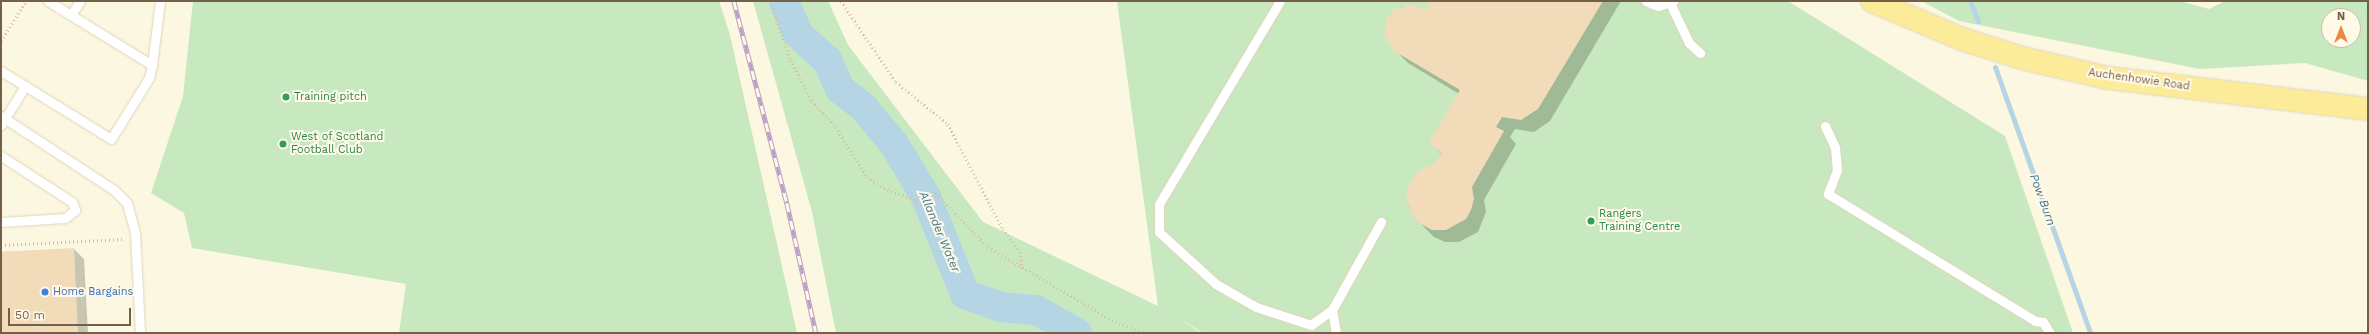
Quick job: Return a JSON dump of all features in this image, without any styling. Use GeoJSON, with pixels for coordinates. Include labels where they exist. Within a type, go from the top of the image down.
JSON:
{"type":"FeatureCollection","features":[{"type":"Feature","properties":{"kind":"main road","name":"Auchenhowie Road"},"geometry":{"type":"LineString","coordinates":[[1872,1],[1962,39],[2022,58],[2108,78],[2368,109]]}},
{"type":"Feature","properties":{"kind":"lane"},"geometry":{"type":"LineString","coordinates":[[48,1],[152,65]]}},
{"type":"Feature","properties":{"kind":"lane"},"geometry":{"type":"LineString","coordinates":[[71,15],[80,1]]}},
{"type":"Feature","properties":{"kind":"lane"},"geometry":{"type":"LineString","coordinates":[[1,71],[111,139],[150,78],[160,1]]}},
{"type":"Feature","properties":{"kind":"lane"},"geometry":{"type":"LineString","coordinates":[[1280,1],[1159,204],[1159,232],[1216,284],[1256,307],[1311,325],[1332,310],[1381,222]]}},
{"type":"Feature","properties":{"kind":"lane"},"geometry":{"type":"LineString","coordinates":[[1646,1],[1658,6],[1671,2],[1689,43],[1700,53]]}},
{"type":"Feature","properties":{"kind":"lane"},"geometry":{"type":"LineString","coordinates":[[25,86],[2,120],[114,190],[127,203],[133,217],[136,239],[140,333]]}},
{"type":"Feature","properties":{"kind":"lane"},"geometry":{"type":"LineString","coordinates":[[1825,126],[1835,147],[1837,170],[1828,194],[2035,321],[2043,322],[2050,333]]}},
{"type":"Feature","properties":{"kind":"lane"},"geometry":{"type":"LineString","coordinates":[[1,156],[72,202],[75,210],[65,218],[1,222]]}},
{"type":"Feature","properties":{"kind":"lane"},"geometry":{"type":"LineString","coordinates":[[1332,310],[1336,333]]}},
{"type":"Feature","properties":{"kind":"path"},"geometry":{"type":"LineString","coordinates":[[1,41],[26,1]]}},
{"type":"Feature","properties":{"kind":"path"},"geometry":{"type":"LineString","coordinates":[[770,1],[791,60],[809,94],[836,127],[867,177],[884,188],[916,200],[936,193],[988,247],[1022,269],[1112,320],[1145,333]]}},
{"type":"Feature","properties":{"kind":"path"},"geometry":{"type":"LineString","coordinates":[[841,1],[896,82],[948,124],[1003,229],[1020,252],[1022,269]]}},
{"type":"Feature","properties":{"kind":"path"},"geometry":{"type":"LineString","coordinates":[[1,245],[136,239]]}},
{"type":"Feature","properties":{"kind":"green space"},"geometry":{"type":"Polygon","coordinates":[[[193,1],[719,1],[730,35],[797,333],[399,333],[406,284],[192,248],[184,213],[151,193],[183,96],[193,1]]]}},
{"type":"Feature","properties":{"kind":"green space","name":"Rangers Training Centre"},"geometry":{"type":"Polygon","coordinates":[[[753,1],[828,1],[848,45],[983,222],[1158,306],[1117,1],[1788,1],[2005,136],[2073,333],[1203,333],[1179,318],[1201,333],[836,333],[812,212],[753,1]]]}},
{"type":"Feature","properties":{"kind":"green space"},"geometry":{"type":"Polygon","coordinates":[[[1921,1],[2179,1],[2209,9],[2225,1],[2368,1],[2368,81],[2305,63],[2200,69],[1959,21],[1921,1]]]}},
{"type":"Feature","properties":{"kind":"building"},"geometry":{"type":"Polygon","coordinates":[[[1431,1],[1603,1],[1538,109],[1521,120],[1502,117],[1496,127],[1504,131],[1472,187],[1474,199],[1471,210],[1466,219],[1446,230],[1432,230],[1421,224],[1413,216],[1406,197],[1408,187],[1418,171],[1435,163],[1442,154],[1429,142],[1460,90],[1394,51],[1384,35],[1387,18],[1393,10],[1408,5],[1418,6],[1426,10],[1431,1]]]}},
{"type":"Feature","properties":{"kind":"building","name":"Home Bargains"},"geometry":{"type":"Polygon","coordinates":[[[74,248],[78,333],[1,333],[1,252],[74,248]]]}},
{"type":"Feature","properties":{"kind":"waterway","name":"Allander Water"},"geometry":{"type":"LineString","coordinates":[[784,1],[798,34],[827,60],[840,89],[864,108],[894,144],[926,197],[965,294],[1000,307],[1036,310],[1077,333]]}},
{"type":"Feature","properties":{"kind":"waterway","name":"Pow Burn"},"geometry":{"type":"LineString","coordinates":[[1970,1],[1978,21]]}},
{"type":"Feature","properties":{"kind":"waterway","name":"Pow Burn"},"geometry":{"type":"LineString","coordinates":[[1995,67],[2090,333]]}},
{"type":"Feature","properties":{"kind":"railway"},"geometry":{"type":"LineString","coordinates":[[734,1],[787,203],[816,333]]}},
{"type":"Feature","properties":{"kind":"place","name":"Training pitch"},"geometry":{"type":"Point","coordinates":[286,97]}},
{"type":"Feature","properties":{"kind":"place","name":"West of Scotland Football Club"},"geometry":{"type":"Point","coordinates":[283,144]}},
{"type":"Feature","properties":{"kind":"place","name":"Rangers Training Centre"},"geometry":{"type":"Point","coordinates":[1591,221]}},
{"type":"Feature","properties":{"kind":"place","name":"Home Bargains"},"geometry":{"type":"Point","coordinates":[45,292]}}]}
